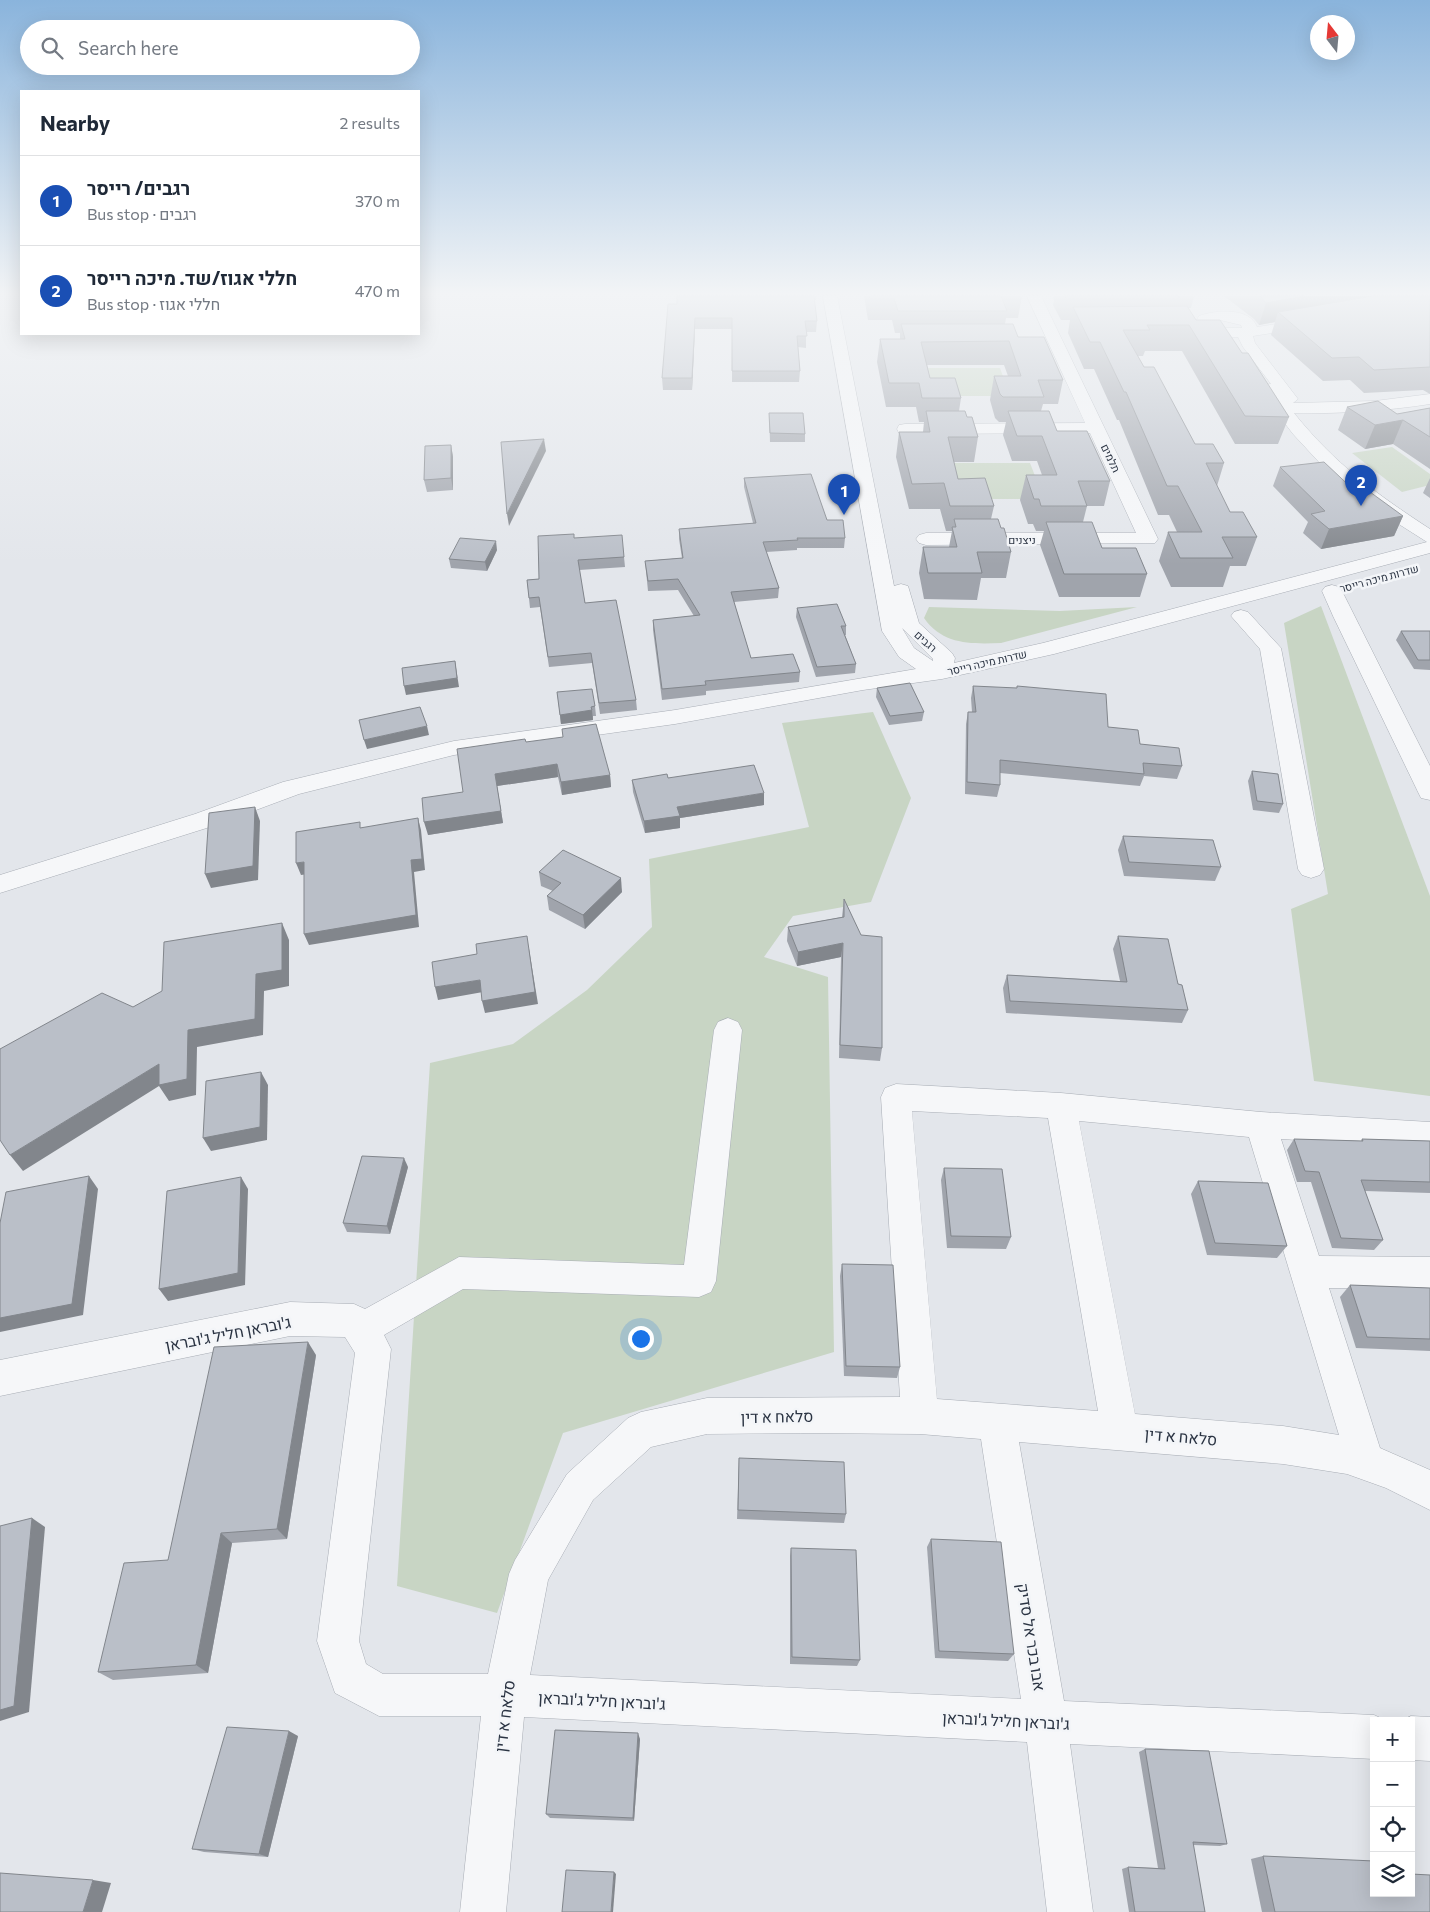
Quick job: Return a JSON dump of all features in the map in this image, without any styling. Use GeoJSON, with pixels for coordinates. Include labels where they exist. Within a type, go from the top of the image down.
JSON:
{"type":"FeatureCollection","features":[{"type":"Feature","properties":{"kind":"street","name":"רגבים"},"geometry":{"type":"LineString","coordinates":[[847,385],[892,631],[902,650],[909,657],[942,672],[944,658],[920,636],[907,619],[861,385]]}},
{"type":"Feature","properties":{"kind":"street","name":"תלמים"},"geometry":{"type":"LineString","coordinates":[[1076,385],[1148,539]]}},
{"type":"Feature","properties":{"kind":"street"},"geometry":{"type":"LineString","coordinates":[[1269,385],[1289,408],[1352,469],[1377,489],[1430,524]]}},
{"type":"Feature","properties":{"kind":"street"},"geometry":{"type":"LineString","coordinates":[[1274,385],[1309,442],[1337,470],[1363,491],[1430,537]]}},
{"type":"Feature","properties":{"kind":"street"},"geometry":{"type":"LineString","coordinates":[[1289,408],[1398,405],[1430,399]]}},
{"type":"Feature","properties":{"kind":"street"},"geometry":{"type":"LineString","coordinates":[[1398,405],[1420,420]]}},
{"type":"Feature","properties":{"kind":"street"},"geometry":{"type":"LineString","coordinates":[[905,430],[1096,428]]}},
{"type":"Feature","properties":{"kind":"street","name":"ניצנים"},"geometry":{"type":"LineString","coordinates":[[926,540],[1148,539]]}},
{"type":"Feature","properties":{"kind":"street","name":"שדרות מיכה רייסר"},"geometry":{"type":"LineString","coordinates":[[942,672],[1046,649],[1430,547]]}},
{"type":"Feature","properties":{"kind":"street","name":"שדרות מיכה רייסר"},"geometry":{"type":"LineString","coordinates":[[942,672],[974,677],[1011,675],[1241,616],[1430,564]]}},
{"type":"Feature","properties":{"kind":"street"},"geometry":{"type":"LineString","coordinates":[[1332,591],[1352,637],[1410,746],[1430,792]]}},
{"type":"Feature","properties":{"kind":"street"},"geometry":{"type":"LineString","coordinates":[[1241,616],[1270,648],[1311,869]]}},
{"type":"Feature","properties":{"kind":"street"},"geometry":{"type":"LineString","coordinates":[[936,649],[980,658],[1004,658]]}},
{"type":"Feature","properties":{"kind":"street"},"geometry":{"type":"LineString","coordinates":[[0,884],[204,820],[292,788],[454,748],[675,717],[863,683],[942,672]]}},
{"type":"Feature","properties":{"kind":"street"},"geometry":{"type":"LineString","coordinates":[[361,1330],[459,1273],[699,1281],[728,1030]]}},
{"type":"Feature","properties":{"kind":"street"},"geometry":{"type":"LineString","coordinates":[[920,1416],[896,1097],[1061,1106],[1261,1125],[1430,1135]]}},
{"type":"Feature","properties":{"kind":"street"},"geometry":{"type":"LineString","coordinates":[[1061,1106],[1120,1431]]}},
{"type":"Feature","properties":{"kind":"street"},"geometry":{"type":"LineString","coordinates":[[1261,1125],[1366,1462]]}},
{"type":"Feature","properties":{"kind":"street"},"geometry":{"type":"LineString","coordinates":[[1306,1272],[1430,1273]]}},
{"type":"Feature","properties":{"kind":"street","name":"ג'ובראן חליל ג'ובראן"},"geometry":{"type":"LineString","coordinates":[[0,1378],[290,1319],[354,1321],[373,1349],[338,1641],[350,1678],[379,1695],[505,1695],[1046,1723],[1370,1736]]}},
{"type":"Feature","properties":{"kind":"street","name":"סלאח א דין"},"geometry":{"type":"LineString","coordinates":[[483,1912],[505,1695],[529,1574],[580,1487],[641,1431],[707,1416],[920,1416],[1283,1445],[1347,1455],[1395,1472],[1430,1490]]}},
{"type":"Feature","properties":{"kind":"street","name":"אבו בכר אל סדיק"},"geometry":{"type":"LineString","coordinates":[[997,1422],[1046,1723],[1070,1912]]}},
{"type":"Feature","properties":{"kind":"street"},"geometry":{"type":"LineString","coordinates":[[1415,1738],[1430,1739]]}},
{"type":"Feature","properties":{"kind":"green space"},"geometry":{"type":"Polygon","coordinates":[[[932,385],[1006,385],[1010,396],[935,396],[932,385]]]}},
{"type":"Feature","properties":{"kind":"green space"},"geometry":{"type":"Polygon","coordinates":[[[1392,447],[1430,474],[1430,485],[1402,492],[1352,453],[1392,447]]]}},
{"type":"Feature","properties":{"kind":"green space"},"geometry":{"type":"Polygon","coordinates":[[[953,463],[1030,463],[1044,499],[962,499],[953,463]]]}},
{"type":"Feature","properties":{"kind":"green space"},"geometry":{"type":"Polygon","coordinates":[[[1321,606],[1430,896],[1430,1096],[1314,1081],[1291,909],[1328,894],[1284,623],[1321,606]]]}},
{"type":"Feature","properties":{"kind":"green space"},"geometry":{"type":"Polygon","coordinates":[[[929,607],[1060,611],[1137,607],[1001,643],[968,643],[949,638],[932,627],[924,618],[929,607]]]}},
{"type":"Feature","properties":{"kind":"green space"},"geometry":{"type":"Polygon","coordinates":[[[873,712],[911,798],[871,902],[793,916],[764,957],[828,977],[834,1352],[563,1433],[497,1613],[397,1586],[430,1063],[513,1044],[587,990],[652,927],[649,859],[809,827],[782,723],[873,712]]]}},
{"type":"Feature","properties":{"kind":"building"},"geometry":{"type":"Polygon","coordinates":[[[919,385],[957,385],[961,398],[922,398],[919,385]]]}},
{"type":"Feature","properties":{"kind":"building"},"geometry":{"type":"Polygon","coordinates":[[[997,385],[1040,385],[1044,397],[1003,397],[997,385]]]}},
{"type":"Feature","properties":{"kind":"building"},"geometry":{"type":"Polygon","coordinates":[[[1121,385],[1164,385],[1195,444],[1213,444],[1224,463],[1206,463],[1230,512],[1243,512],[1257,537],[1222,537],[1233,558],[1180,558],[1168,532],[1202,532],[1178,486],[1167,486],[1126,392],[1124,392],[1121,385]]]}},
{"type":"Feature","properties":{"kind":"building"},"geometry":{"type":"Polygon","coordinates":[[[1226,385],[1269,385],[1289,417],[1245,416],[1226,385]]]}},
{"type":"Feature","properties":{"kind":"building"},"geometry":{"type":"Polygon","coordinates":[[[1378,401],[1397,414],[1430,408],[1430,437],[1403,420],[1375,425],[1347,407],[1378,401]]]}},
{"type":"Feature","properties":{"kind":"building"},"geometry":{"type":"Polygon","coordinates":[[[926,411],[965,411],[967,417],[972,417],[978,437],[948,437],[958,479],[985,478],[994,506],[950,506],[944,483],[912,484],[899,432],[930,432],[926,411]]]}},
{"type":"Feature","properties":{"kind":"building"},"geometry":{"type":"Polygon","coordinates":[[[1008,411],[1049,411],[1057,431],[1087,431],[1110,481],[1078,481],[1087,506],[1041,506],[1039,499],[1034,499],[1026,475],[1057,475],[1042,436],[1017,436],[1008,411]]]}},
{"type":"Feature","properties":{"kind":"building"},"geometry":{"type":"Polygon","coordinates":[[[769,413],[803,413],[805,434],[770,433],[769,413]]]}},
{"type":"Feature","properties":{"kind":"building"},"geometry":{"type":"Polygon","coordinates":[[[544,439],[507,514],[501,442],[544,439]]]}},
{"type":"Feature","properties":{"kind":"building"},"geometry":{"type":"Polygon","coordinates":[[[451,445],[451,478],[424,480],[425,446],[451,445]]]}},
{"type":"Feature","properties":{"kind":"building"},"geometry":{"type":"Polygon","coordinates":[[[1324,462],[1358,494],[1370,492],[1403,516],[1329,529],[1311,514],[1325,511],[1280,467],[1324,462]]]}},
{"type":"Feature","properties":{"kind":"building"},"geometry":{"type":"Polygon","coordinates":[[[811,474],[827,520],[843,520],[845,538],[797,538],[798,540],[763,542],[779,588],[731,592],[751,658],[793,654],[800,672],[705,681],[706,685],[662,689],[653,620],[700,615],[678,579],[648,581],[645,561],[683,558],[679,529],[756,523],[744,478],[811,474]]]}},
{"type":"Feature","properties":{"kind":"building"},"geometry":{"type":"Polygon","coordinates":[[[954,519],[998,519],[1001,528],[1004,528],[1011,552],[977,552],[982,573],[928,573],[923,547],[957,547],[952,527],[956,527],[954,519]]]}},
{"type":"Feature","properties":{"kind":"building"},"geometry":{"type":"Polygon","coordinates":[[[1046,522],[1092,522],[1102,548],[1136,548],[1147,574],[1064,574],[1046,522]]]}},
{"type":"Feature","properties":{"kind":"building"},"geometry":{"type":"Polygon","coordinates":[[[574,534],[574,538],[622,535],[624,557],[578,560],[585,603],[616,600],[636,700],[599,703],[591,653],[548,657],[539,597],[529,598],[527,580],[539,579],[538,536],[574,534]]]}},
{"type":"Feature","properties":{"kind":"building"},"geometry":{"type":"Polygon","coordinates":[[[460,538],[496,541],[485,562],[449,559],[460,538]]]}},
{"type":"Feature","properties":{"kind":"building"},"geometry":{"type":"Polygon","coordinates":[[[837,604],[846,626],[841,626],[856,664],[817,667],[797,608],[837,604]]]}},
{"type":"Feature","properties":{"kind":"building"},"geometry":{"type":"Polygon","coordinates":[[[1401,631],[1430,631],[1430,660],[1418,660],[1401,631]]]}},
{"type":"Feature","properties":{"kind":"building"},"geometry":{"type":"Polygon","coordinates":[[[455,661],[457,678],[404,686],[402,668],[455,661]]]}},
{"type":"Feature","properties":{"kind":"building"},"geometry":{"type":"Polygon","coordinates":[[[910,683],[924,712],[890,716],[877,688],[910,683]]]}},
{"type":"Feature","properties":{"kind":"building"},"geometry":{"type":"Polygon","coordinates":[[[973,686],[1017,688],[1017,686],[1106,694],[1108,727],[1138,730],[1140,744],[1179,748],[1182,766],[1143,763],[1144,774],[1000,760],[1000,785],[967,782],[968,712],[976,712],[973,686]]]}},
{"type":"Feature","properties":{"kind":"building"},"geometry":{"type":"Polygon","coordinates":[[[592,689],[595,706],[591,707],[592,710],[560,715],[557,692],[592,689]]]}},
{"type":"Feature","properties":{"kind":"building"},"geometry":{"type":"Polygon","coordinates":[[[420,707],[427,726],[364,740],[359,720],[420,707]]]}},
{"type":"Feature","properties":{"kind":"building"},"geometry":{"type":"Polygon","coordinates":[[[596,724],[610,775],[561,782],[557,764],[495,774],[501,811],[424,822],[422,798],[463,792],[457,749],[525,739],[526,742],[563,737],[562,729],[596,724]]]}},
{"type":"Feature","properties":{"kind":"building"},"geometry":{"type":"Polygon","coordinates":[[[754,765],[764,793],[677,807],[680,816],[644,821],[632,780],[667,774],[668,778],[754,765]]]}},
{"type":"Feature","properties":{"kind":"building"},"geometry":{"type":"Polygon","coordinates":[[[1252,771],[1278,774],[1283,804],[1257,801],[1252,771]]]}},
{"type":"Feature","properties":{"kind":"building"},"geometry":{"type":"Polygon","coordinates":[[[255,807],[253,866],[205,874],[209,813],[255,807]]]}},
{"type":"Feature","properties":{"kind":"building"},"geometry":{"type":"Polygon","coordinates":[[[418,818],[422,859],[411,860],[416,915],[304,934],[304,862],[296,863],[296,832],[360,822],[360,828],[418,818]]]}},
{"type":"Feature","properties":{"kind":"building"},"geometry":{"type":"Polygon","coordinates":[[[1123,836],[1213,840],[1221,867],[1129,862],[1123,836]]]}},
{"type":"Feature","properties":{"kind":"building"},"geometry":{"type":"Polygon","coordinates":[[[563,850],[621,878],[583,915],[547,896],[561,883],[539,872],[563,850]]]}},
{"type":"Feature","properties":{"kind":"building"},"geometry":{"type":"Polygon","coordinates":[[[844,899],[861,935],[882,937],[882,1048],[840,1045],[843,943],[798,952],[788,927],[844,917],[844,899]]]}},
{"type":"Feature","properties":{"kind":"building"},"geometry":{"type":"Polygon","coordinates":[[[282,923],[282,970],[256,974],[255,1019],[188,1030],[187,1079],[159,1085],[159,1064],[10,1155],[0,1140],[0,1049],[102,993],[133,1007],[162,991],[164,942],[282,923]]]}},
{"type":"Feature","properties":{"kind":"building"},"geometry":{"type":"Polygon","coordinates":[[[527,936],[535,992],[482,1001],[480,980],[435,987],[432,962],[477,954],[476,944],[527,936]]]}},
{"type":"Feature","properties":{"kind":"building"},"geometry":{"type":"Polygon","coordinates":[[[1118,936],[1168,939],[1178,984],[1182,985],[1188,1010],[1010,1001],[1007,975],[1127,982],[1118,936]]]}},
{"type":"Feature","properties":{"kind":"building"},"geometry":{"type":"Polygon","coordinates":[[[261,1072],[260,1127],[203,1138],[206,1081],[261,1072]]]}},
{"type":"Feature","properties":{"kind":"building"},"geometry":{"type":"Polygon","coordinates":[[[1294,1139],[1430,1141],[1430,1182],[1361,1180],[1383,1240],[1341,1238],[1319,1172],[1305,1171],[1294,1139]]]}},
{"type":"Feature","properties":{"kind":"building"},"geometry":{"type":"Polygon","coordinates":[[[362,1156],[404,1158],[387,1226],[343,1223],[362,1156]]]}},
{"type":"Feature","properties":{"kind":"building"},"geometry":{"type":"Polygon","coordinates":[[[944,1168],[1002,1169],[1011,1237],[951,1236],[944,1168]]]}},
{"type":"Feature","properties":{"kind":"building"},"geometry":{"type":"Polygon","coordinates":[[[89,1176],[72,1304],[0,1318],[0,1223],[6,1192],[89,1176]]]}},
{"type":"Feature","properties":{"kind":"building"},"geometry":{"type":"Polygon","coordinates":[[[241,1177],[238,1273],[159,1289],[167,1191],[241,1177]]]}},
{"type":"Feature","properties":{"kind":"building"},"geometry":{"type":"Polygon","coordinates":[[[1198,1181],[1268,1183],[1287,1246],[1215,1243],[1198,1181]]]}},
{"type":"Feature","properties":{"kind":"building"},"geometry":{"type":"Polygon","coordinates":[[[842,1264],[893,1265],[900,1367],[846,1366],[842,1264]]]}},
{"type":"Feature","properties":{"kind":"building"},"geometry":{"type":"Polygon","coordinates":[[[1350,1285],[1430,1288],[1430,1339],[1367,1337],[1350,1285]]]}},
{"type":"Feature","properties":{"kind":"building"},"geometry":{"type":"Polygon","coordinates":[[[308,1342],[277,1529],[221,1533],[196,1665],[98,1672],[124,1563],[168,1560],[214,1347],[308,1342]]]}},
{"type":"Feature","properties":{"kind":"building"},"geometry":{"type":"Polygon","coordinates":[[[739,1458],[844,1462],[846,1514],[738,1510],[739,1458]]]}},
{"type":"Feature","properties":{"kind":"building"},"geometry":{"type":"Polygon","coordinates":[[[32,1518],[14,1706],[0,1710],[0,1526],[32,1518]]]}},
{"type":"Feature","properties":{"kind":"building"},"geometry":{"type":"Polygon","coordinates":[[[931,1539],[1001,1542],[1014,1654],[939,1651],[931,1539]]]}},
{"type":"Feature","properties":{"kind":"building"},"geometry":{"type":"Polygon","coordinates":[[[791,1548],[856,1550],[860,1660],[792,1657],[791,1548]]]}},
{"type":"Feature","properties":{"kind":"building"},"geometry":{"type":"Polygon","coordinates":[[[227,1727],[289,1731],[259,1854],[192,1849],[227,1727]]]}},
{"type":"Feature","properties":{"kind":"building"},"geometry":{"type":"Polygon","coordinates":[[[555,1730],[638,1733],[633,1818],[546,1814],[555,1730]]]}},
{"type":"Feature","properties":{"kind":"building"},"geometry":{"type":"Polygon","coordinates":[[[1145,1749],[1209,1751],[1227,1844],[1193,1842],[1205,1912],[1135,1912],[1128,1867],[1165,1869],[1145,1749]]]}},
{"type":"Feature","properties":{"kind":"building"},"geometry":{"type":"Polygon","coordinates":[[[1263,1856],[1370,1861],[1370,1897],[1415,1897],[1415,1874],[1430,1875],[1430,1912],[1275,1912],[1263,1856]]]}},
{"type":"Feature","properties":{"kind":"building"},"geometry":{"type":"Polygon","coordinates":[[[566,1870],[614,1872],[611,1912],[562,1912],[566,1870]]]}},
{"type":"Feature","properties":{"kind":"building"},"geometry":{"type":"Polygon","coordinates":[[[0,1873],[93,1880],[83,1912],[0,1912],[0,1873]]]}},
{"type":"Feature","properties":{"kind":"place","name":"חללי אגוז/שד. מיכה רייסר"},"geometry":{"type":"Point","coordinates":[1361,506]}},
{"type":"Feature","properties":{"kind":"place","name":"רגבים/ רייסר"},"geometry":{"type":"Point","coordinates":[844,515]}}]}
